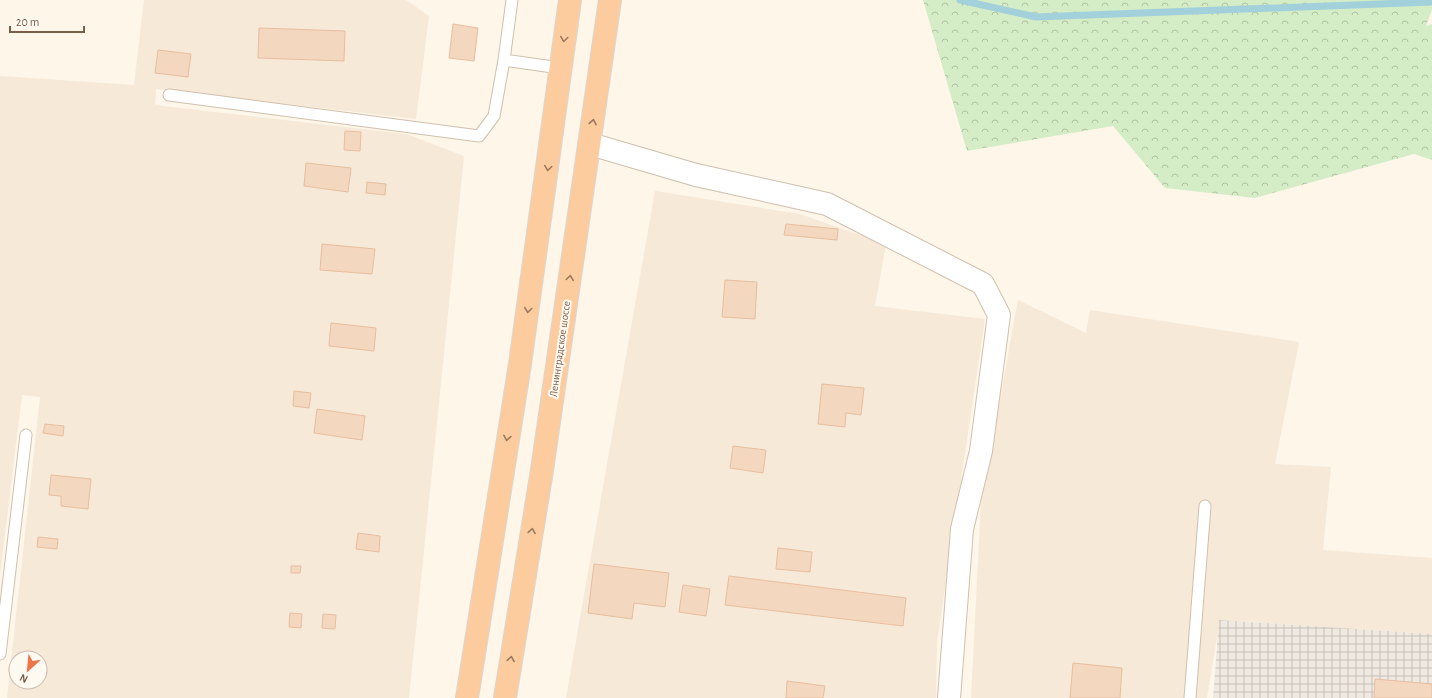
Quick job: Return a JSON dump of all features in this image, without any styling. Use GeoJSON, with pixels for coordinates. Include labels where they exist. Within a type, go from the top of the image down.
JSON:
{"type":"FeatureCollection","features":[{"type":"Feature","properties":{"kind":"highway"},"geometry":{"type":"LineString","coordinates":[[467,698],[520,364],[558,98],[560,68],[570,0]]}},
{"type":"Feature","properties":{"kind":"highway","name":"Ленинградское шоссе"},"geometry":{"type":"LineString","coordinates":[[505,698],[542,470],[610,0]]}},
{"type":"Feature","properties":{"kind":"street"},"geometry":{"type":"LineString","coordinates":[[590,144],[696,175],[827,204],[982,284],[999,315],[981,451],[962,529],[949,698]]}},
{"type":"Feature","properties":{"kind":"lane"},"geometry":{"type":"LineString","coordinates":[[169,95],[479,136],[494,116],[504,60],[512,0]]}},
{"type":"Feature","properties":{"kind":"lane"},"geometry":{"type":"LineString","coordinates":[[504,60],[560,68]]}},
{"type":"Feature","properties":{"kind":"lane"},"geometry":{"type":"LineString","coordinates":[[0,654],[26,436]]}},
{"type":"Feature","properties":{"kind":"lane"},"geometry":{"type":"LineString","coordinates":[[1190,698],[1205,506]]}},
{"type":"Feature","properties":{"kind":"shaded area"},"geometry":{"type":"Polygon","coordinates":[[[144,0],[406,0],[429,16],[416,119],[156,89],[155,105],[406,134],[464,156],[409,698],[7,698],[8,689],[48,690],[48,650],[12,650],[40,397],[22,395],[0,575],[0,76],[134,85],[144,0]]]}},
{"type":"Feature","properties":{"kind":"shaded area"},"geometry":{"type":"Polygon","coordinates":[[[655,191],[800,214],[886,244],[875,306],[985,319],[937,642],[936,698],[566,698],[655,191]]]}},
{"type":"Feature","properties":{"kind":"shaded area"},"geometry":{"type":"Polygon","coordinates":[[[1018,300],[1086,333],[1090,310],[1299,342],[1275,464],[1331,467],[1323,550],[1432,558],[1432,634],[1220,620],[1207,698],[971,698],[981,503],[1018,300]]]}},
{"type":"Feature","properties":{"kind":"shaded area"},"geometry":{"type":"Polygon","coordinates":[[[1219,620],[1432,634],[1432,698],[1213,698],[1219,620]]]}},
{"type":"Feature","properties":{"kind":"green space"},"geometry":{"type":"Polygon","coordinates":[[[923,0],[1432,0],[1432,10],[1426,26],[1432,24],[1432,160],[1414,154],[1255,198],[1165,188],[1113,126],[967,151],[923,0]]]}},
{"type":"Feature","properties":{"kind":"building"},"geometry":{"type":"Polygon","coordinates":[[[453,24],[478,28],[474,61],[449,58],[453,24]]]}},
{"type":"Feature","properties":{"kind":"building"},"geometry":{"type":"Polygon","coordinates":[[[259,28],[345,31],[344,61],[258,58],[259,28]]]}},
{"type":"Feature","properties":{"kind":"building"},"geometry":{"type":"Polygon","coordinates":[[[158,50],[191,54],[188,77],[155,73],[158,50]]]}},
{"type":"Feature","properties":{"kind":"building"},"geometry":{"type":"Polygon","coordinates":[[[345,131],[361,132],[360,151],[344,150],[345,131]]]}},
{"type":"Feature","properties":{"kind":"building"},"geometry":{"type":"Polygon","coordinates":[[[306,163],[351,168],[348,192],[304,186],[306,163]]]}},
{"type":"Feature","properties":{"kind":"building"},"geometry":{"type":"Polygon","coordinates":[[[367,182],[386,184],[385,195],[366,193],[367,182]]]}},
{"type":"Feature","properties":{"kind":"building"},"geometry":{"type":"Polygon","coordinates":[[[786,224],[838,229],[837,240],[784,235],[786,224]]]}},
{"type":"Feature","properties":{"kind":"building"},"geometry":{"type":"Polygon","coordinates":[[[322,244],[375,249],[372,274],[320,270],[322,244]]]}},
{"type":"Feature","properties":{"kind":"building"},"geometry":{"type":"Polygon","coordinates":[[[725,280],[757,282],[755,319],[722,317],[725,280]]]}},
{"type":"Feature","properties":{"kind":"building"},"geometry":{"type":"Polygon","coordinates":[[[331,323],[376,328],[374,351],[329,346],[331,323]]]}},
{"type":"Feature","properties":{"kind":"building"},"geometry":{"type":"Polygon","coordinates":[[[822,384],[864,388],[861,415],[846,413],[845,427],[818,424],[822,384]]]}},
{"type":"Feature","properties":{"kind":"building"},"geometry":{"type":"Polygon","coordinates":[[[294,391],[311,393],[309,408],[293,406],[294,391]]]}},
{"type":"Feature","properties":{"kind":"building"},"geometry":{"type":"Polygon","coordinates":[[[317,409],[365,416],[362,440],[314,433],[317,409]]]}},
{"type":"Feature","properties":{"kind":"building"},"geometry":{"type":"Polygon","coordinates":[[[45,424],[64,426],[63,436],[43,433],[45,424]]]}},
{"type":"Feature","properties":{"kind":"building"},"geometry":{"type":"Polygon","coordinates":[[[733,446],[766,450],[763,473],[730,468],[733,446]]]}},
{"type":"Feature","properties":{"kind":"building"},"geometry":{"type":"Polygon","coordinates":[[[51,475],[91,479],[88,509],[61,506],[61,496],[49,495],[51,475]]]}},
{"type":"Feature","properties":{"kind":"building"},"geometry":{"type":"Polygon","coordinates":[[[358,533],[380,536],[379,552],[356,549],[358,533]]]}},
{"type":"Feature","properties":{"kind":"building"},"geometry":{"type":"Polygon","coordinates":[[[38,537],[58,539],[57,549],[37,547],[38,537]]]}},
{"type":"Feature","properties":{"kind":"building"},"geometry":{"type":"Polygon","coordinates":[[[778,548],[812,552],[810,572],[776,569],[778,548]]]}},
{"type":"Feature","properties":{"kind":"building"},"geometry":{"type":"Polygon","coordinates":[[[594,564],[669,573],[665,607],[634,603],[632,619],[588,613],[594,564]]]}},
{"type":"Feature","properties":{"kind":"building"},"geometry":{"type":"Polygon","coordinates":[[[291,566],[301,566],[300,573],[291,573],[291,566]]]}},
{"type":"Feature","properties":{"kind":"building"},"geometry":{"type":"Polygon","coordinates":[[[729,576],[906,598],[903,626],[725,605],[729,576]]]}},
{"type":"Feature","properties":{"kind":"building"},"geometry":{"type":"Polygon","coordinates":[[[683,585],[710,589],[706,616],[679,612],[683,585]]]}},
{"type":"Feature","properties":{"kind":"building"},"geometry":{"type":"Polygon","coordinates":[[[290,613],[302,614],[301,628],[289,627],[290,613]]]}},
{"type":"Feature","properties":{"kind":"building"},"geometry":{"type":"Polygon","coordinates":[[[323,614],[336,615],[335,629],[322,628],[323,614]]]}},
{"type":"Feature","properties":{"kind":"building"},"geometry":{"type":"Polygon","coordinates":[[[1073,663],[1122,668],[1120,698],[1070,698],[1073,663]]]}},
{"type":"Feature","properties":{"kind":"building"},"geometry":{"type":"Polygon","coordinates":[[[1375,679],[1432,684],[1432,698],[1374,698],[1375,679]]]}},
{"type":"Feature","properties":{"kind":"building"},"geometry":{"type":"Polygon","coordinates":[[[787,681],[825,686],[823,698],[786,698],[787,681]]]}},
{"type":"Feature","properties":{"kind":"waterway"},"geometry":{"type":"LineString","coordinates":[[960,0],[1036,17],[1432,2]]}}]}
